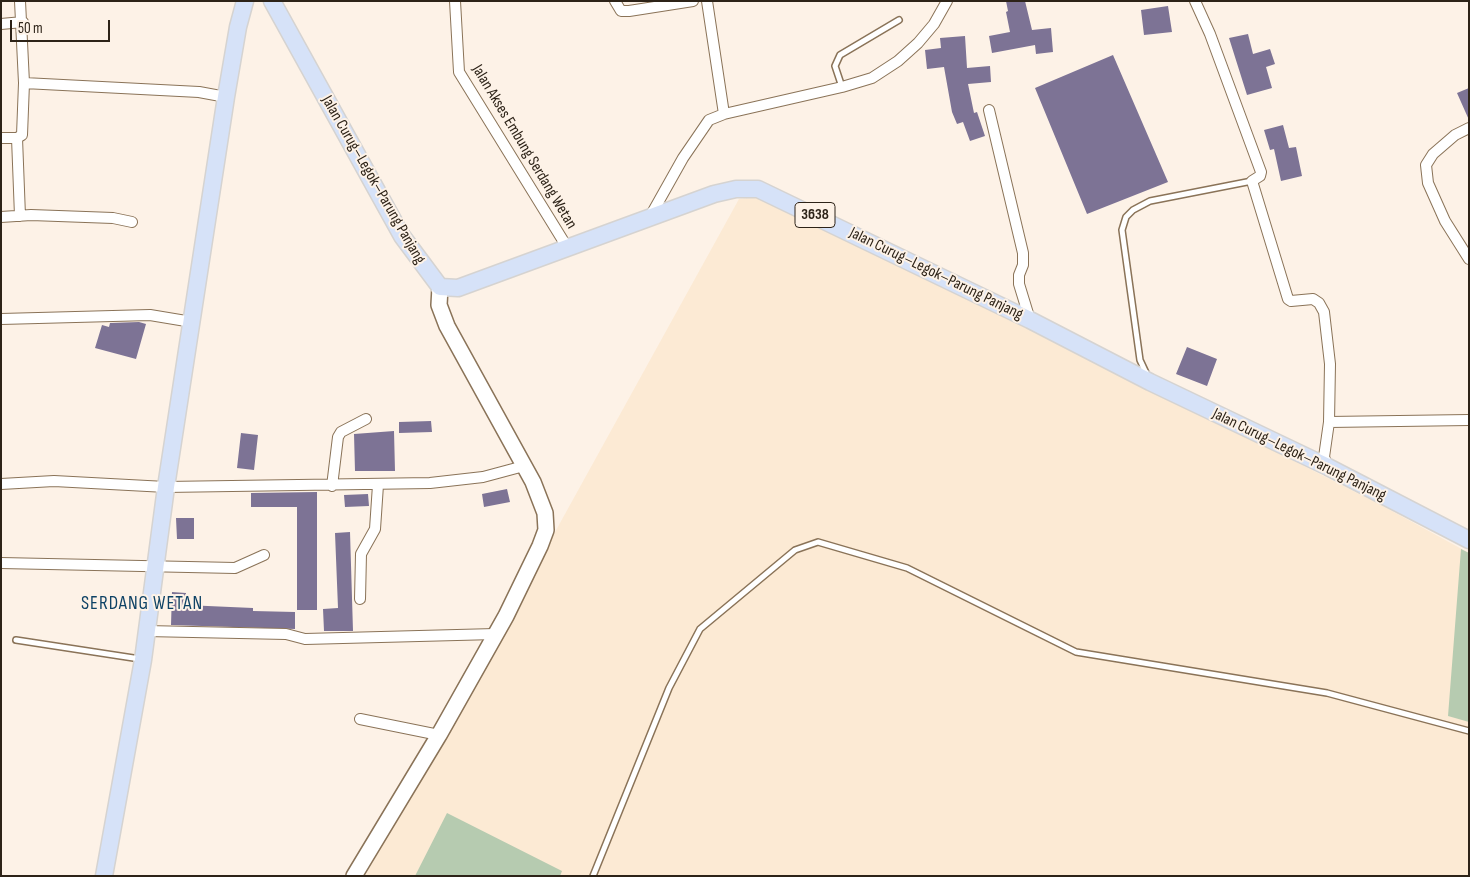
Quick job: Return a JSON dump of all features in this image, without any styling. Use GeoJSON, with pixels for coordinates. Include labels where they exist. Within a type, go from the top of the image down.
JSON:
{"type":"FeatureCollection","features":[{"type":"Feature","properties":{"kind":"main road"},"geometry":{"type":"LineString","coordinates":[[104,876],[143,660],[154,567],[226,97],[238,27],[245,1]]}},
{"type":"Feature","properties":{"kind":"main road","name":"Jalan Curug–Legok–Parung Panjang"},"geometry":{"type":"LineString","coordinates":[[272,1],[402,236],[440,287],[458,288],[651,215],[714,194],[736,189],[758,189],[1030,320],[1150,382],[1328,467],[1469,540]]}},
{"type":"Feature","properties":{"kind":"street"},"geometry":{"type":"LineString","coordinates":[[1,138],[17,138],[22,135],[23,130],[24,83],[20,1]]}},
{"type":"Feature","properties":{"kind":"street","name":"Jalan Akses Embung Serdang Wetan"},"geometry":{"type":"LineString","coordinates":[[455,1],[459,72],[567,247]]}},
{"type":"Feature","properties":{"kind":"street"},"geometry":{"type":"LineString","coordinates":[[615,1],[621,11],[692,1]]}},
{"type":"Feature","properties":{"kind":"street"},"geometry":{"type":"LineString","coordinates":[[707,1],[724,114]]}},
{"type":"Feature","properties":{"kind":"street"},"geometry":{"type":"LineString","coordinates":[[651,215],[683,158],[706,124],[713,118],[872,78],[898,61],[934,24],[947,1]]}},
{"type":"Feature","properties":{"kind":"street"},"geometry":{"type":"LineString","coordinates":[[1195,1],[1210,34],[1261,172],[1260,176],[1252,181],[1288,299],[1291,301],[1313,299],[1319,303],[1324,312],[1330,364],[1329,422],[1324,456],[1328,467]]}},
{"type":"Feature","properties":{"kind":"street"},"geometry":{"type":"LineString","coordinates":[[1,24],[22,22]]}},
{"type":"Feature","properties":{"kind":"street"},"geometry":{"type":"LineString","coordinates":[[24,83],[63,83],[199,92],[226,97]]}},
{"type":"Feature","properties":{"kind":"street"},"geometry":{"type":"LineString","coordinates":[[989,110],[1020,235],[1023,265],[1019,275],[1019,284],[1030,320]]}},
{"type":"Feature","properties":{"kind":"street"},"geometry":{"type":"LineString","coordinates":[[1469,128],[1455,135],[1433,154],[1426,165],[1428,183],[1445,221],[1469,259]]}},
{"type":"Feature","properties":{"kind":"street"},"geometry":{"type":"LineString","coordinates":[[17,138],[20,216]]}},
{"type":"Feature","properties":{"kind":"street"},"geometry":{"type":"LineString","coordinates":[[1,217],[113,218],[132,222]]}},
{"type":"Feature","properties":{"kind":"street"},"geometry":{"type":"LineString","coordinates":[[354,876],[439,735],[495,634],[540,546],[546,530],[541,498],[447,326],[439,305],[440,287]]}},
{"type":"Feature","properties":{"kind":"street"},"geometry":{"type":"LineString","coordinates":[[1,318],[150,315],[192,322]]}},
{"type":"Feature","properties":{"kind":"street"},"geometry":{"type":"LineString","coordinates":[[332,486],[338,437],[341,432],[366,419]]}},
{"type":"Feature","properties":{"kind":"street"},"geometry":{"type":"LineString","coordinates":[[1329,422],[1469,420]]}},
{"type":"Feature","properties":{"kind":"street"},"geometry":{"type":"LineString","coordinates":[[1,484],[54,482],[166,486],[378,485],[430,483],[483,477],[524,466]]}},
{"type":"Feature","properties":{"kind":"street"},"geometry":{"type":"LineString","coordinates":[[360,600],[362,554],[375,529],[378,485]]}},
{"type":"Feature","properties":{"kind":"street"},"geometry":{"type":"LineString","coordinates":[[1,563],[235,568],[264,555]]}},
{"type":"Feature","properties":{"kind":"street"},"geometry":{"type":"LineString","coordinates":[[146,631],[286,634],[305,639],[495,634]]}},
{"type":"Feature","properties":{"kind":"street"},"geometry":{"type":"LineString","coordinates":[[360,719],[439,735]]}},
{"type":"Feature","properties":{"kind":"lane"},"geometry":{"type":"LineString","coordinates":[[842,87],[835,66],[840,54],[899,20]]}},
{"type":"Feature","properties":{"kind":"lane"},"geometry":{"type":"LineString","coordinates":[[1150,382],[1140,360],[1122,230],[1126,217],[1133,210],[1150,201],[1252,181]]}},
{"type":"Feature","properties":{"kind":"lane"},"geometry":{"type":"LineString","coordinates":[[593,876],[669,688],[700,628],[795,550],[818,542],[907,568],[1076,652],[1327,692],[1469,730]]}},
{"type":"Feature","properties":{"kind":"lane"},"geometry":{"type":"LineString","coordinates":[[16,640],[143,660]]}},
{"type":"Feature","properties":{"kind":"shaded area"},"geometry":{"type":"Polygon","coordinates":[[[768,195],[1381,505],[1469,553],[1469,876],[365,876],[739,199],[768,195]]]}},
{"type":"Feature","properties":{"kind":"green space"},"geometry":{"type":"Polygon","coordinates":[[[1461,549],[1469,553],[1469,722],[1448,716],[1461,549]]]}},
{"type":"Feature","properties":{"kind":"green space"},"geometry":{"type":"Polygon","coordinates":[[[447,813],[562,871],[560,876],[415,876],[447,813]]]}},
{"type":"Feature","properties":{"kind":"building"},"geometry":{"type":"Polygon","coordinates":[[[1006,1],[1025,1],[1032,30],[1051,28],[1053,52],[1036,54],[1035,45],[992,53],[989,36],[1010,32],[1006,1]]]}},
{"type":"Feature","properties":{"kind":"building"},"geometry":{"type":"Polygon","coordinates":[[[1168,6],[1172,32],[1144,35],[1141,10],[1168,6]]]}},
{"type":"Feature","properties":{"kind":"building"},"geometry":{"type":"Polygon","coordinates":[[[1248,34],[1253,54],[1270,49],[1275,64],[1266,67],[1272,88],[1247,95],[1229,38],[1248,34]]]}},
{"type":"Feature","properties":{"kind":"building"},"geometry":{"type":"Polygon","coordinates":[[[965,36],[967,68],[990,66],[991,82],[968,84],[974,113],[977,112],[985,136],[970,141],[963,122],[957,124],[952,112],[944,67],[927,69],[925,50],[941,48],[940,38],[965,36]]]}},
{"type":"Feature","properties":{"kind":"building"},"geometry":{"type":"Polygon","coordinates":[[[1113,55],[1168,182],[1087,214],[1035,88],[1113,55]]]}},
{"type":"Feature","properties":{"kind":"building"},"geometry":{"type":"Polygon","coordinates":[[[1469,88],[1469,120],[1457,93],[1469,88]]]}},
{"type":"Feature","properties":{"kind":"building"},"geometry":{"type":"Polygon","coordinates":[[[1283,125],[1289,148],[1296,147],[1302,176],[1281,181],[1274,149],[1270,150],[1264,130],[1283,125]]]}},
{"type":"Feature","properties":{"kind":"building"},"geometry":{"type":"Polygon","coordinates":[[[139,322],[146,324],[136,359],[95,348],[102,325],[109,327],[110,323],[139,322]]]}},
{"type":"Feature","properties":{"kind":"building"},"geometry":{"type":"Polygon","coordinates":[[[1187,347],[1217,359],[1207,386],[1176,374],[1187,347]]]}},
{"type":"Feature","properties":{"kind":"building"},"geometry":{"type":"Polygon","coordinates":[[[431,421],[432,432],[399,433],[399,422],[431,421]]]}},
{"type":"Feature","properties":{"kind":"building"},"geometry":{"type":"Polygon","coordinates":[[[394,431],[395,471],[355,471],[354,434],[394,431]]]}},
{"type":"Feature","properties":{"kind":"building"},"geometry":{"type":"Polygon","coordinates":[[[241,433],[258,435],[254,470],[237,468],[241,433]]]}},
{"type":"Feature","properties":{"kind":"building"},"geometry":{"type":"Polygon","coordinates":[[[507,489],[510,502],[484,507],[482,494],[507,489]]]}},
{"type":"Feature","properties":{"kind":"building"},"geometry":{"type":"Polygon","coordinates":[[[317,492],[317,610],[297,610],[297,507],[251,507],[251,493],[317,492]]]}},
{"type":"Feature","properties":{"kind":"building"},"geometry":{"type":"Polygon","coordinates":[[[368,494],[369,506],[345,507],[344,495],[368,494]]]}},
{"type":"Feature","properties":{"kind":"building"},"geometry":{"type":"Polygon","coordinates":[[[176,518],[194,518],[194,539],[177,539],[176,518]]]}},
{"type":"Feature","properties":{"kind":"building"},"geometry":{"type":"Polygon","coordinates":[[[350,532],[353,631],[324,631],[323,609],[338,608],[335,533],[350,532]]]}},
{"type":"Feature","properties":{"kind":"building"},"geometry":{"type":"Polygon","coordinates":[[[172,592],[186,593],[185,605],[253,608],[253,611],[295,612],[295,629],[171,625],[172,592]]]}},
{"type":"Feature","properties":{"kind":"district","name":"SERDANG WETAN"},"geometry":{"type":"Point","coordinates":[142,604]}}]}
